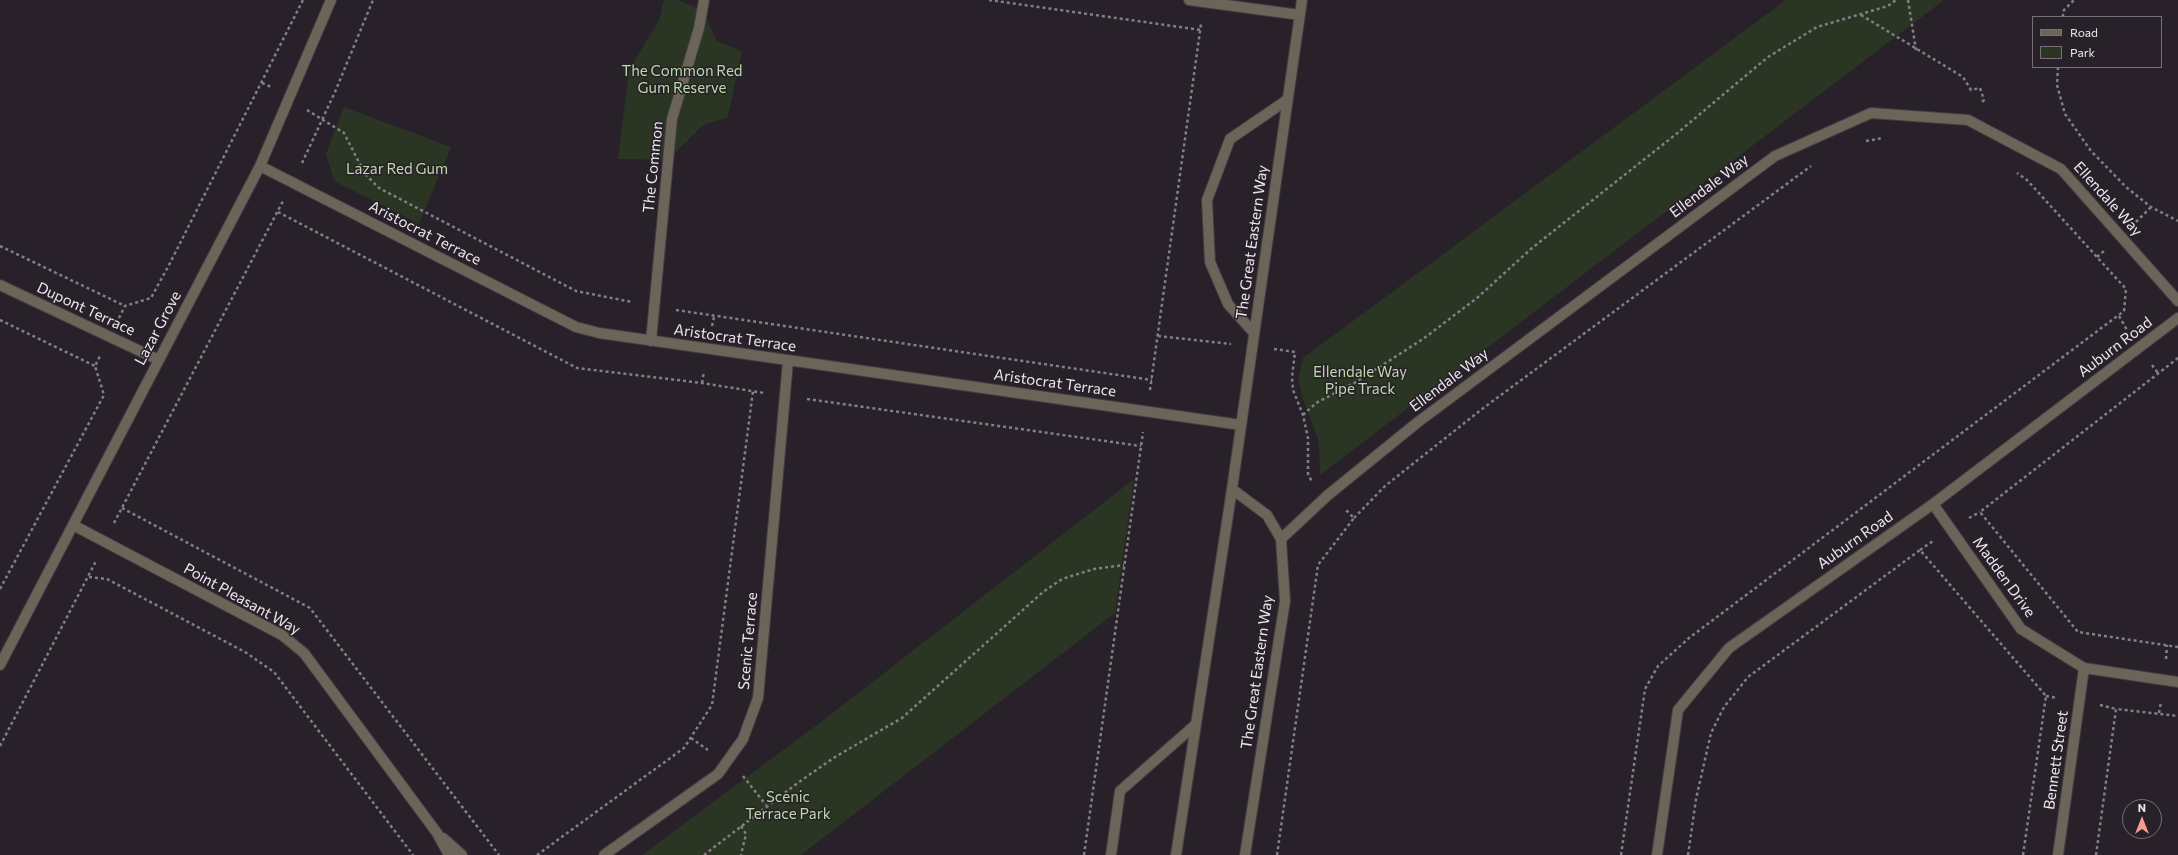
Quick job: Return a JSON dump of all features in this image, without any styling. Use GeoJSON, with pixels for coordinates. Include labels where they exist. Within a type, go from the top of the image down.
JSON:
{"type":"FeatureCollection","features":[{"type":"Feature","properties":{"kind":"street","name":"Lazar Grove"},"geometry":{"type":"LineString","coordinates":[[0,665],[260,166],[331,0]]}},
{"type":"Feature","properties":{"kind":"street","name":"The Common"},"geometry":{"type":"LineString","coordinates":[[650,341],[672,119],[699,28],[704,0]]}},
{"type":"Feature","properties":{"kind":"street"},"geometry":{"type":"LineString","coordinates":[[1189,0],[1300,15]]}},
{"type":"Feature","properties":{"kind":"street","name":"The Great Eastern Way"},"geometry":{"type":"LineString","coordinates":[[1176,855],[1232,489],[1302,0]]}},
{"type":"Feature","properties":{"kind":"street"},"geometry":{"type":"LineString","coordinates":[[1254,334],[1228,304],[1210,262],[1207,200],[1230,140],[1287,100]]}},
{"type":"Feature","properties":{"kind":"street","name":"Ellendale Way"},"geometry":{"type":"LineString","coordinates":[[1281,539],[1328,495],[1418,422],[1775,156],[1871,113],[1968,120],[2061,169],[2178,301]]}},
{"type":"Feature","properties":{"kind":"street","name":"Aristocrat Terrace"},"geometry":{"type":"LineString","coordinates":[[260,166],[576,327],[599,334],[1241,425]]}},
{"type":"Feature","properties":{"kind":"street","name":"Dupont Terrace"},"geometry":{"type":"LineString","coordinates":[[0,285],[159,360]]}},
{"type":"Feature","properties":{"kind":"street","name":"Auburn Road"},"geometry":{"type":"LineString","coordinates":[[1657,855],[1678,710],[1729,648],[1934,504],[2178,318]]}},
{"type":"Feature","properties":{"kind":"street","name":"Scenic Terrace"},"geometry":{"type":"LineString","coordinates":[[604,855],[718,774],[743,739],[758,698],[788,361]]}},
{"type":"Feature","properties":{"kind":"street","name":"The Great Eastern Way"},"geometry":{"type":"LineString","coordinates":[[1232,489],[1267,515],[1281,539],[1285,601],[1245,855]]}},
{"type":"Feature","properties":{"kind":"street","name":"Madden Drive"},"geometry":{"type":"LineString","coordinates":[[1934,504],[2021,629],[2084,668],[2178,682]]}},
{"type":"Feature","properties":{"kind":"street","name":"Point Pleasant Way"},"geometry":{"type":"LineString","coordinates":[[73,525],[282,635],[304,652],[437,833],[449,855]]}},
{"type":"Feature","properties":{"kind":"street","name":"Bennett Street"},"geometry":{"type":"LineString","coordinates":[[2058,855],[2084,668]]}},
{"type":"Feature","properties":{"kind":"street"},"geometry":{"type":"LineString","coordinates":[[1111,855],[1120,791],[1195,725]]}},
{"type":"Feature","properties":{"kind":"street","name":"Point Pleasant Way"},"geometry":{"type":"LineString","coordinates":[[437,833],[462,855]]}},
{"type":"Feature","properties":{"kind":"path"},"geometry":{"type":"LineString","coordinates":[[0,246],[125,306],[151,298],[170,264],[303,0]]}},
{"type":"Feature","properties":{"kind":"path"},"geometry":{"type":"LineString","coordinates":[[0,746],[89,577],[104,541],[293,182],[323,122],[373,0]]}},
{"type":"Feature","properties":{"kind":"path"},"geometry":{"type":"LineString","coordinates":[[989,0],[1200,30]]}},
{"type":"Feature","properties":{"kind":"path"},"geometry":{"type":"LineString","coordinates":[[1303,415],[1316,403],[1356,382],[1424,339],[1477,298],[1532,248],[1675,135],[1768,57],[1817,27],[1888,6],[1896,0]]}},
{"type":"Feature","properties":{"kind":"path"},"geometry":{"type":"LineString","coordinates":[[1908,0],[1916,50]]}},
{"type":"Feature","properties":{"kind":"path"},"geometry":{"type":"LineString","coordinates":[[2063,16],[2063,11],[2074,0]]}},
{"type":"Feature","properties":{"kind":"path"},"geometry":{"type":"LineString","coordinates":[[1861,15],[1916,50],[1963,77],[1971,90],[1980,88],[1984,100],[1968,120]]}},
{"type":"Feature","properties":{"kind":"path"},"geometry":{"type":"LineString","coordinates":[[2058,68],[2057,85],[2065,114],[2091,151],[2126,187],[2151,207],[2178,221]]}},
{"type":"Feature","properties":{"kind":"path"},"geometry":{"type":"LineString","coordinates":[[262,83],[289,98],[323,122],[344,133],[365,174],[379,188],[576,290],[714,317],[1152,380]]}},
{"type":"Feature","properties":{"kind":"path"},"geometry":{"type":"LineString","coordinates":[[1858,143],[1886,138]]}},
{"type":"Feature","properties":{"kind":"path"},"geometry":{"type":"LineString","coordinates":[[1354,518],[1385,486],[1482,409],[1813,164]]}},
{"type":"Feature","properties":{"kind":"path"},"geometry":{"type":"LineString","coordinates":[[1621,855],[1645,688],[1658,666],[1689,638],[2124,311],[2126,290],[2027,180],[2014,170]]}},
{"type":"Feature","properties":{"kind":"path"},"geometry":{"type":"LineString","coordinates":[[0,589],[104,396],[95,366],[125,306]]}},
{"type":"Feature","properties":{"kind":"path"},"geometry":{"type":"LineString","coordinates":[[0,320],[95,366]]}},
{"type":"Feature","properties":{"kind":"path"},"geometry":{"type":"LineString","coordinates":[[1158,336],[1295,352]]}},
{"type":"Feature","properties":{"kind":"path"},"geometry":{"type":"LineString","coordinates":[[2178,358],[1980,512],[2078,632],[2178,647]]}},
{"type":"Feature","properties":{"kind":"path"},"geometry":{"type":"LineString","coordinates":[[537,855],[684,748],[712,705],[753,391]]}},
{"type":"Feature","properties":{"kind":"path"},"geometry":{"type":"LineString","coordinates":[[1688,855],[1696,799],[1711,733],[1724,707],[1748,677],[1920,550],[2046,696],[2022,855]]}},
{"type":"Feature","properties":{"kind":"path"},"geometry":{"type":"LineString","coordinates":[[704,855],[766,805],[835,757],[902,718],[1043,592],[1062,579],[1094,569],[1124,564]]}},
{"type":"Feature","properties":{"kind":"path"},"geometry":{"type":"LineString","coordinates":[[89,577],[107,579],[245,652],[274,672],[413,855]]}},
{"type":"Feature","properties":{"kind":"path"},"geometry":{"type":"LineString","coordinates":[[2096,855],[2116,709],[2178,716]]}},
{"type":"Feature","properties":{"kind":"path"},"geometry":{"type":"LineString","coordinates":[[741,826],[746,834],[741,855]]}},
{"type":"Feature","properties":{"kind":"green space","name":"The Common Red Gum Reserve"},"geometry":{"type":"Polygon","coordinates":[[[664,0],[678,0],[702,10],[717,41],[742,51],[728,117],[703,125],[668,160],[618,159],[629,70],[659,20],[664,0]]]}},
{"type":"Feature","properties":{"kind":"green space","name":"Ellendale Way Pipe Track"},"geometry":{"type":"Polygon","coordinates":[[[1786,0],[1944,0],[1320,475],[1319,442],[1303,399],[1298,379],[1303,358],[1786,0]]]}},
{"type":"Feature","properties":{"kind":"green space","name":"Lazar Red Gum"},"geometry":{"type":"Polygon","coordinates":[[[344,107],[451,147],[419,224],[334,181],[326,154],[344,107]]]}},
{"type":"Feature","properties":{"kind":"green space","name":"Scenic Terrace Park"},"geometry":{"type":"Polygon","coordinates":[[[1134,479],[1115,613],[801,855],[642,855],[821,722],[1134,479]]]}}]}
